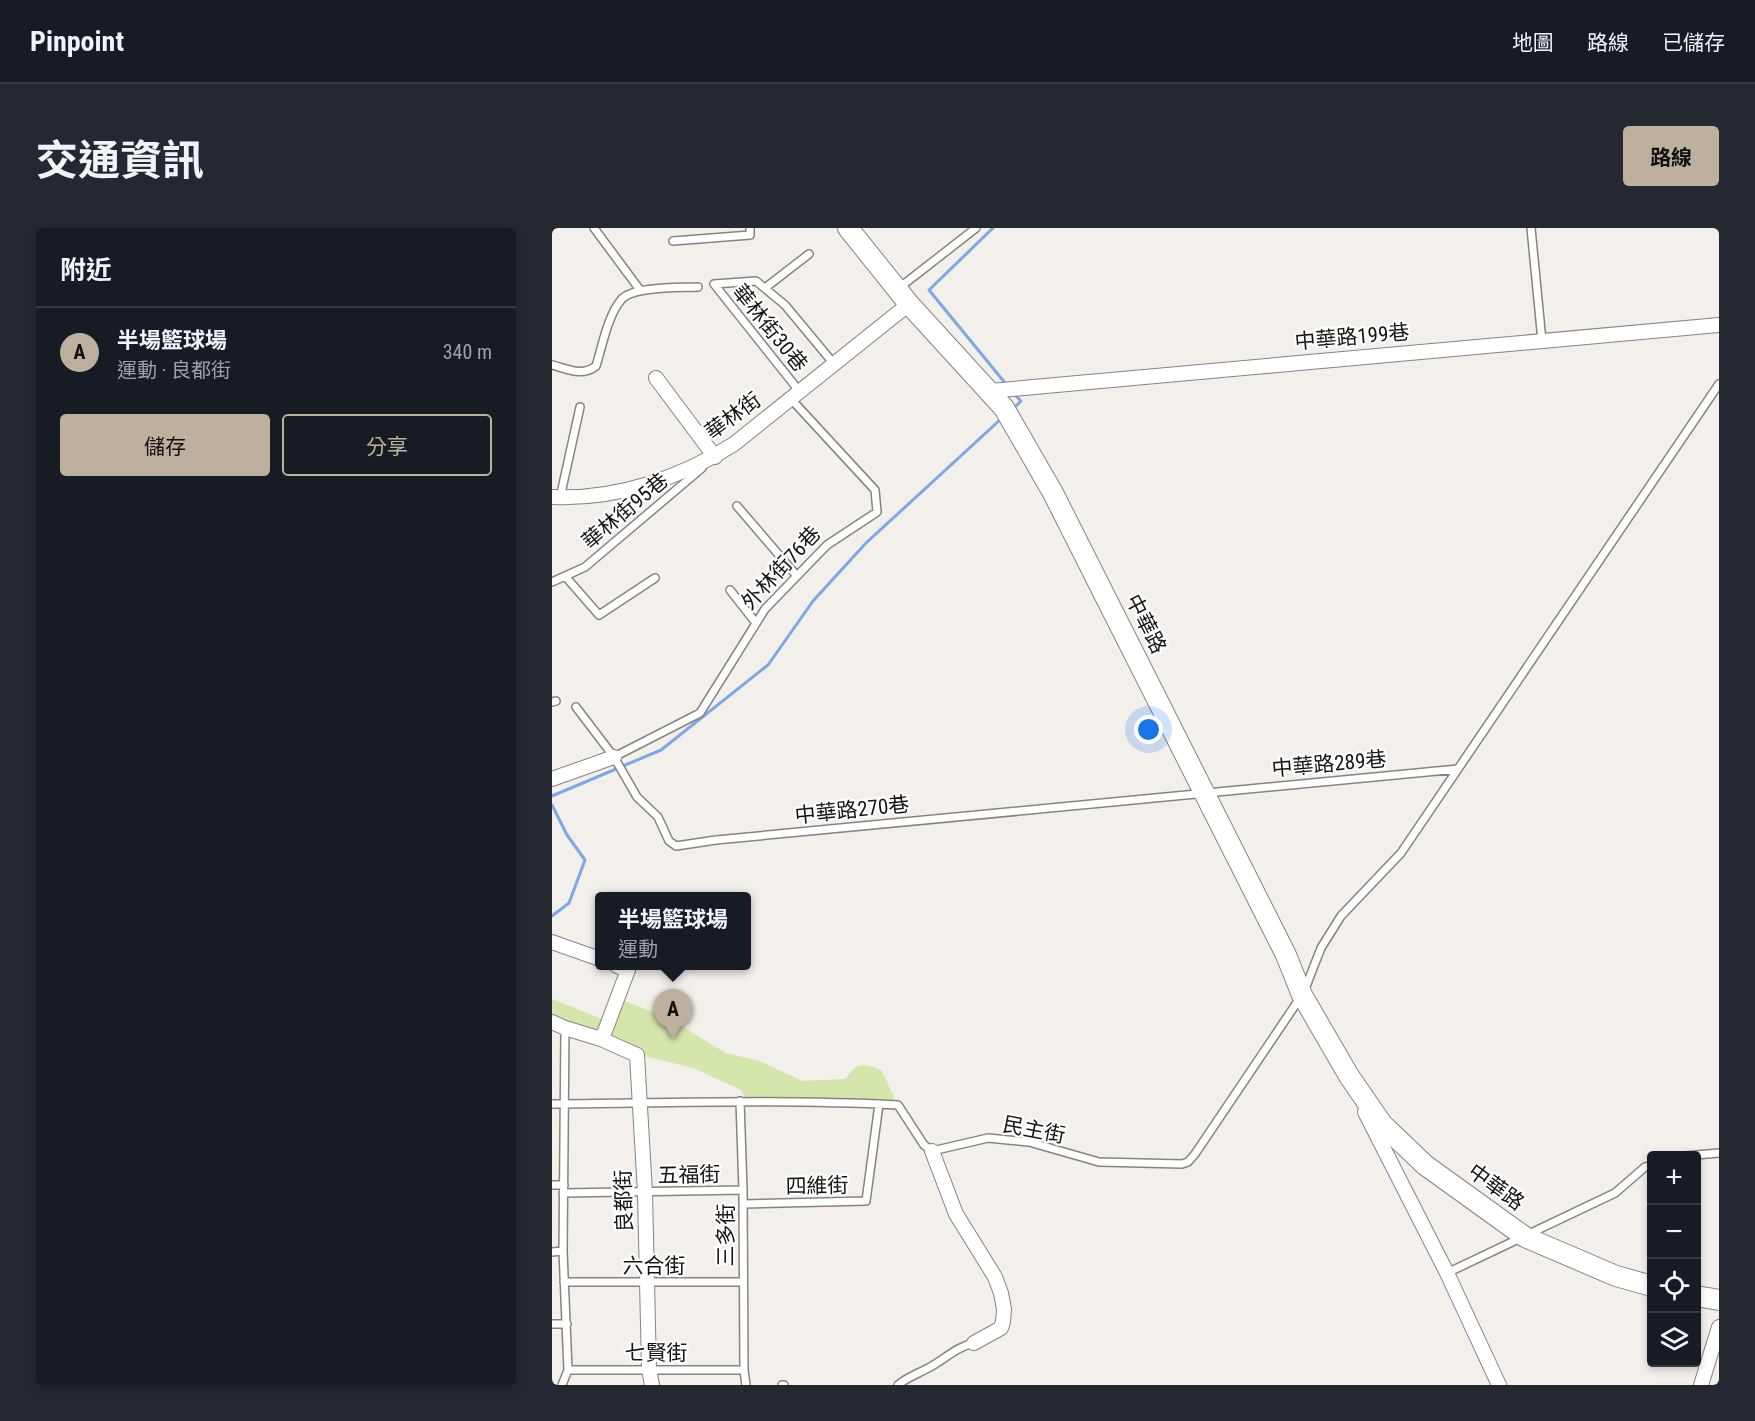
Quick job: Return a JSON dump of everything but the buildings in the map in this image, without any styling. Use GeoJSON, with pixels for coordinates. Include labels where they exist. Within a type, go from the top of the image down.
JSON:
{"type":"FeatureCollection","features":[{"type":"Feature","properties":{"kind":"main road","name":"中華路"},"geometry":{"type":"LineString","coordinates":[[848,228],[903,297],[1004,408],[1053,493],[1286,955],[1302,995],[1349,1076],[1382,1124],[1425,1165],[1525,1237],[1616,1276],[1647,1285]]}},
{"type":"Feature","properties":{"kind":"main road"},"geometry":{"type":"LineString","coordinates":[[1701,1297],[1719,1300]]}},
{"type":"Feature","properties":{"kind":"street","name":"華林街"},"geometry":{"type":"LineString","coordinates":[[556,497],[605,494],[657,482],[715,457],[834,364],[903,297]]}},
{"type":"Feature","properties":{"kind":"street","name":"中華路199巷"},"geometry":{"type":"LineString","coordinates":[[990,391],[1719,325]]}},
{"type":"Feature","properties":{"kind":"street"},"geometry":{"type":"LineString","coordinates":[[656,378],[715,457]]}},
{"type":"Feature","properties":{"kind":"street","name":"外林街76巷"},"geometry":{"type":"LineString","coordinates":[[552,779],[614,756]]}},
{"type":"Feature","properties":{"kind":"street"},"geometry":{"type":"LineString","coordinates":[[552,942],[595,957]]}},
{"type":"Feature","properties":{"kind":"street"},"geometry":{"type":"LineString","coordinates":[[601,1039],[628,970]]}},
{"type":"Feature","properties":{"kind":"street","name":"良都街"},"geometry":{"type":"LineString","coordinates":[[558,1025],[601,1039],[637,1055],[645,1193],[651,1385]]}},
{"type":"Feature","properties":{"kind":"street","name":"中華路"},"geometry":{"type":"LineString","coordinates":[[1349,1076],[1362,1107],[1447,1273],[1499,1385]]}},
{"type":"Feature","properties":{"kind":"street"},"geometry":{"type":"LineString","coordinates":[[933,1151],[956,1214],[995,1277],[1001,1293],[1004,1309],[1000,1328],[996,1333],[974,1343]]}},
{"type":"Feature","properties":{"kind":"street"},"geometry":{"type":"LineString","coordinates":[[1701,1385],[1719,1327]]}},
{"type":"Feature","properties":{"kind":"lane"},"geometry":{"type":"LineString","coordinates":[[594,228],[640,290]]}},
{"type":"Feature","properties":{"kind":"lane"},"geometry":{"type":"LineString","coordinates":[[673,241],[750,235],[750,228]]}},
{"type":"Feature","properties":{"kind":"lane"},"geometry":{"type":"LineString","coordinates":[[903,297],[977,228]]}},
{"type":"Feature","properties":{"kind":"lane"},"geometry":{"type":"LineString","coordinates":[[1531,228],[1542,341]]}},
{"type":"Feature","properties":{"kind":"lane"},"geometry":{"type":"LineString","coordinates":[[808,254],[765,288],[785,305],[834,364]]}},
{"type":"Feature","properties":{"kind":"lane","name":"華林街30巷"},"geometry":{"type":"LineString","coordinates":[[765,288],[756,281],[714,284],[795,395]]}},
{"type":"Feature","properties":{"kind":"lane"},"geometry":{"type":"LineString","coordinates":[[552,365],[582,373],[589,372],[596,366],[614,311],[622,298],[640,290],[698,287]]}},
{"type":"Feature","properties":{"kind":"lane"},"geometry":{"type":"LineString","coordinates":[[1302,995],[1321,948],[1341,916],[1401,853],[1719,384]]}},
{"type":"Feature","properties":{"kind":"lane","name":"外林街76巷"},"geometry":{"type":"LineString","coordinates":[[614,756],[700,713],[765,609],[827,545],[877,512],[875,490],[795,395]]}},
{"type":"Feature","properties":{"kind":"lane"},"geometry":{"type":"LineString","coordinates":[[556,497],[580,407]]}},
{"type":"Feature","properties":{"kind":"lane","name":"華林街95巷"},"geometry":{"type":"LineString","coordinates":[[552,582],[585,567],[715,457]]}},
{"type":"Feature","properties":{"kind":"lane"},"geometry":{"type":"LineString","coordinates":[[737,506],[797,576]]}},
{"type":"Feature","properties":{"kind":"lane"},"geometry":{"type":"LineString","coordinates":[[565,576],[599,615],[655,578]]}},
{"type":"Feature","properties":{"kind":"lane"},"geometry":{"type":"LineString","coordinates":[[730,590],[756,623]]}},
{"type":"Feature","properties":{"kind":"lane","name":"中華路270巷"},"geometry":{"type":"LineString","coordinates":[[576,707],[614,756],[637,797],[658,817],[669,841],[676,846],[716,840],[1204,792]]}},
{"type":"Feature","properties":{"kind":"lane","name":"中華路289巷"},"geometry":{"type":"LineString","coordinates":[[1204,792],[1458,769]]}},
{"type":"Feature","properties":{"kind":"lane","name":"民主街"},"geometry":{"type":"LineString","coordinates":[[933,1151],[988,1138],[1029,1142],[1099,1162],[1182,1164],[1188,1162],[1302,995]]}},
{"type":"Feature","properties":{"kind":"lane"},"geometry":{"type":"LineString","coordinates":[[558,1025],[565,1104],[563,1251],[568,1370],[562,1385]]}},
{"type":"Feature","properties":{"kind":"lane","name":"三多街"},"geometry":{"type":"LineString","coordinates":[[740,1101],[746,1385]]}},
{"type":"Feature","properties":{"kind":"lane"},"geometry":{"type":"LineString","coordinates":[[552,1104],[836,1101],[897,1105],[924,1145],[933,1151]]}},
{"type":"Feature","properties":{"kind":"lane","name":"四維街"},"geometry":{"type":"LineString","coordinates":[[743,1204],[866,1201],[879,1104]]}},
{"type":"Feature","properties":{"kind":"lane"},"geometry":{"type":"LineString","coordinates":[[1701,1154],[1719,1153]]}},
{"type":"Feature","properties":{"kind":"lane"},"geometry":{"type":"LineString","coordinates":[[1447,1273],[1615,1193],[1647,1166]]}},
{"type":"Feature","properties":{"kind":"lane","name":"五福街"},"geometry":{"type":"LineString","coordinates":[[552,1185],[563,1189],[645,1193],[743,1190]]}},
{"type":"Feature","properties":{"kind":"lane"},"geometry":{"type":"LineString","coordinates":[[552,1252],[563,1251]]}},
{"type":"Feature","properties":{"kind":"lane","name":"六合街"},"geometry":{"type":"LineString","coordinates":[[564,1282],[743,1282]]}},
{"type":"Feature","properties":{"kind":"lane"},"geometry":{"type":"LineString","coordinates":[[552,1324],[567,1324]]}},
{"type":"Feature","properties":{"kind":"lane"},"geometry":{"type":"LineString","coordinates":[[898,1385],[961,1346],[974,1343]]}},
{"type":"Feature","properties":{"kind":"lane","name":"七賢街"},"geometry":{"type":"LineString","coordinates":[[568,1370],[744,1370]]}},
{"type":"Feature","properties":{"kind":"green space"},"geometry":{"type":"Polygon","coordinates":[[[552,999],[612,1023],[622,1000],[666,1017],[726,1053],[760,1061],[802,1081],[845,1079],[857,1067],[870,1066],[882,1071],[896,1102],[745,1098],[741,1090],[693,1068],[640,1055],[552,1018],[552,999]]]}},
{"type":"Feature","properties":{"kind":"waterway"},"geometry":{"type":"LineString","coordinates":[[993,228],[929,290],[1006,384]]}},
{"type":"Feature","properties":{"kind":"waterway"},"geometry":{"type":"LineString","coordinates":[[1013,409],[1021,401],[1014,394]]}},
{"type":"Feature","properties":{"kind":"waterway"},"geometry":{"type":"LineString","coordinates":[[552,796],[661,750],[768,665],[813,601],[866,543],[1001,419]]}},
{"type":"Feature","properties":{"kind":"waterway"},"geometry":{"type":"LineString","coordinates":[[552,805],[567,835],[585,860],[569,903],[552,916]]}},
{"type":"Feature","properties":{"kind":"place","name":"半場籃球場"},"geometry":{"type":"Point","coordinates":[673,1039]}}]}
